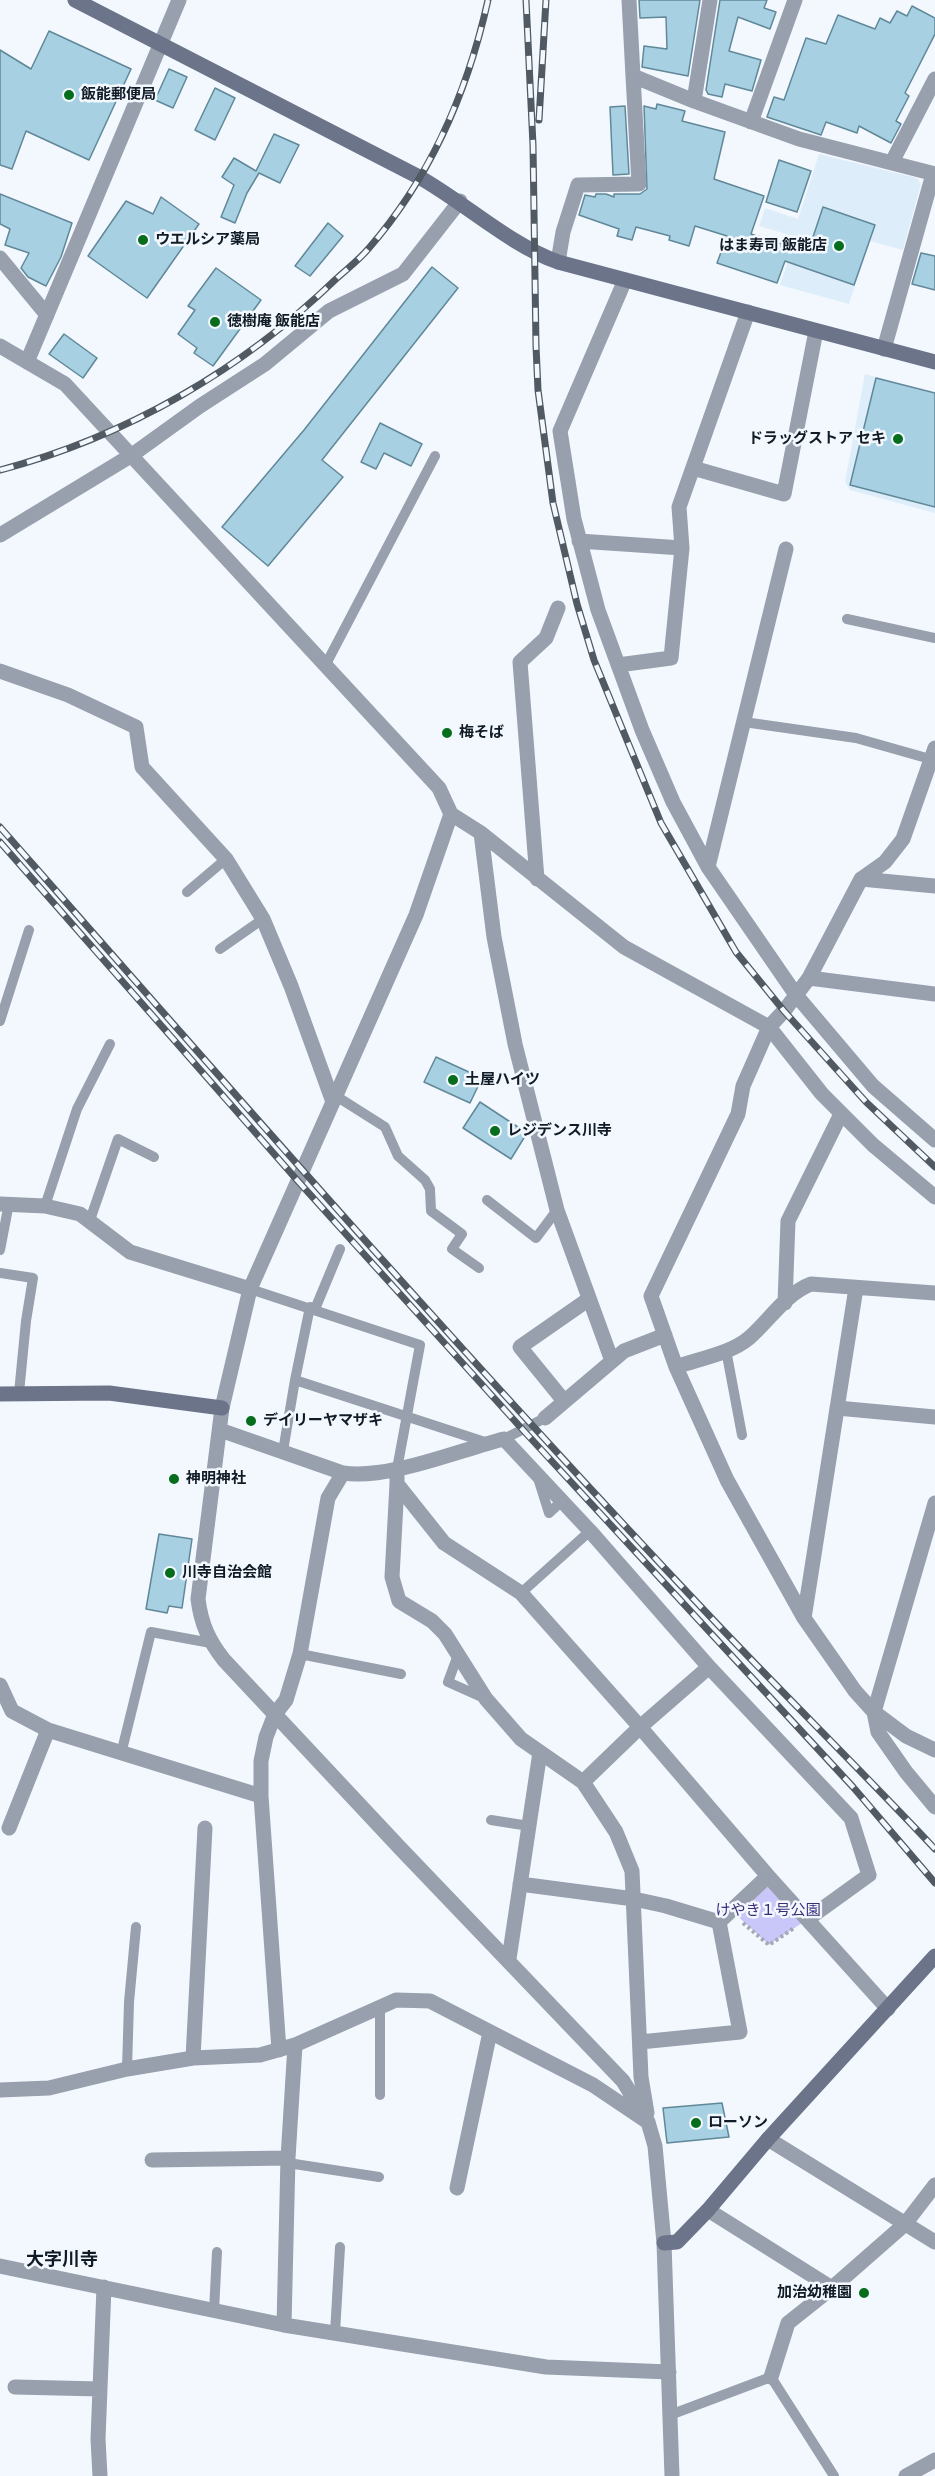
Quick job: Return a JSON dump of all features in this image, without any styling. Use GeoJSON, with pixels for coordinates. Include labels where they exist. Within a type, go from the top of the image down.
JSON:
{"type":"FeatureCollection","features":[{"type":"Feature","properties":{"kind":"street"},"geometry":{"type":"LineString","coordinates":[[75,0],[419,177],[460,201],[535,254],[935,362]]}},
{"type":"Feature","properties":{"kind":"street"},"geometry":{"type":"LineString","coordinates":[[27,362],[180,0]]}},
{"type":"Feature","properties":{"kind":"street"},"geometry":{"type":"LineString","coordinates":[[558,262],[563,232],[578,185],[639,184],[629,0]]}},
{"type":"Feature","properties":{"kind":"street"},"geometry":{"type":"LineString","coordinates":[[694,101],[710,0]]}},
{"type":"Feature","properties":{"kind":"street"},"geometry":{"type":"LineString","coordinates":[[751,122],[795,0]]}},
{"type":"Feature","properties":{"kind":"street"},"geometry":{"type":"LineString","coordinates":[[633,76],[799,139],[934,174],[884,349]]}},
{"type":"Feature","properties":{"kind":"street"},"geometry":{"type":"LineString","coordinates":[[892,162],[935,79]]}},
{"type":"Feature","properties":{"kind":"street"},"geometry":{"type":"LineString","coordinates":[[0,535],[132,455],[200,406],[265,364],[329,311],[403,274],[460,201]]}},
{"type":"Feature","properties":{"kind":"street"},"geometry":{"type":"LineString","coordinates":[[0,258],[47,315]]}},
{"type":"Feature","properties":{"kind":"street"},"geometry":{"type":"LineString","coordinates":[[625,280],[560,431],[574,519],[598,610],[673,802],[708,867],[796,995],[873,1086],[935,1140]]}},
{"type":"Feature","properties":{"kind":"street"},"geometry":{"type":"LineString","coordinates":[[618,665],[671,658],[682,548],[679,507],[748,312]]}},
{"type":"Feature","properties":{"kind":"street"},"geometry":{"type":"LineString","coordinates":[[693,468],[784,494],[816,331]]}},
{"type":"Feature","properties":{"kind":"street"},"geometry":{"type":"LineString","coordinates":[[0,346],[64,384],[439,788],[451,814],[481,833],[624,947],[769,1027],[822,1094],[841,1114],[873,1145],[935,1197]]}},
{"type":"Feature","properties":{"kind":"street"},"geometry":{"type":"LineString","coordinates":[[579,541],[682,548]]}},
{"type":"Feature","properties":{"kind":"street"},"geometry":{"type":"LineString","coordinates":[[708,867],[786,549]]}},
{"type":"Feature","properties":{"kind":"street"},"geometry":{"type":"LineString","coordinates":[[537,879],[520,662],[546,638],[558,608]]}},
{"type":"Feature","properties":{"kind":"street"},"geometry":{"type":"LineString","coordinates":[[0,671],[68,695],[136,727],[141,767],[225,859],[263,919],[334,1099]]}},
{"type":"Feature","properties":{"kind":"street"},"geometry":{"type":"LineString","coordinates":[[932,753],[903,839],[885,862],[861,879],[809,978],[769,1027],[743,1086],[738,1114],[651,1296],[676,1367],[727,1480],[804,1618],[855,1691],[874,1712],[906,1736],[935,1750]]}},
{"type":"Feature","properties":{"kind":"street"},"geometry":{"type":"LineString","coordinates":[[451,814],[416,915],[250,1289],[222,1408],[198,1599],[200,1620],[211,1643],[275,1714],[623,2081],[648,2122]]}},
{"type":"Feature","properties":{"kind":"street"},"geometry":{"type":"LineString","coordinates":[[481,833],[494,937],[515,1044],[557,1210],[612,1361]]}},
{"type":"Feature","properties":{"kind":"street"},"geometry":{"type":"LineString","coordinates":[[861,879],[935,886]]}},
{"type":"Feature","properties":{"kind":"street"},"geometry":{"type":"LineString","coordinates":[[809,978],[935,994]]}},
{"type":"Feature","properties":{"kind":"street"},"geometry":{"type":"LineString","coordinates":[[785,1303],[788,1221],[841,1114]]}},
{"type":"Feature","properties":{"kind":"street"},"geometry":{"type":"LineString","coordinates":[[5,1203],[45,1206],[80,1214],[130,1252],[250,1289]]}},
{"type":"Feature","properties":{"kind":"street"},"geometry":{"type":"LineString","coordinates":[[676,1367],[726,1350],[747,1340],[798,1289],[811,1284],[935,1293]]}},
{"type":"Feature","properties":{"kind":"street"},"geometry":{"type":"LineString","coordinates":[[804,1618],[856,1288]]}},
{"type":"Feature","properties":{"kind":"street"},"geometry":{"type":"LineString","coordinates":[[564,1401],[520,1347],[589,1299]]}},
{"type":"Feature","properties":{"kind":"street"},"geometry":{"type":"LineString","coordinates":[[545,1418],[624,1351],[665,1335]]}},
{"type":"Feature","properties":{"kind":"street"},"geometry":{"type":"LineString","coordinates":[[0,1394],[109,1393],[222,1408]]}},
{"type":"Feature","properties":{"kind":"street"},"geometry":{"type":"LineString","coordinates":[[837,1408],[935,1417]]}},
{"type":"Feature","properties":{"kind":"street"},"geometry":{"type":"LineString","coordinates":[[220,1430],[343,1473],[359,1475],[397,1476],[504,1439],[590,1531],[709,1667],[850,1818],[869,1875],[808,1919]]}},
{"type":"Feature","properties":{"kind":"street"},"geometry":{"type":"LineString","coordinates":[[279,2050],[261,1796],[261,1761],[266,1737],[275,1714],[286,1700],[300,1654],[328,1498],[343,1473]]}},
{"type":"Feature","properties":{"kind":"street"},"geometry":{"type":"LineString","coordinates":[[397,1476],[444,1543],[521,1593],[768,1876],[888,2009]]}},
{"type":"Feature","properties":{"kind":"street"},"geometry":{"type":"LineString","coordinates":[[397,1476],[392,1577],[399,1601],[432,1621],[445,1634],[486,1699],[520,1739],[583,1782],[616,1832],[632,1871],[641,2077],[648,2122],[655,2146],[664,2243],[672,2476]]}},
{"type":"Feature","properties":{"kind":"street"},"geometry":{"type":"LineString","coordinates":[[935,1503],[874,1712],[878,1732],[906,1772],[935,1807]]}},
{"type":"Feature","properties":{"kind":"street"},"geometry":{"type":"LineString","coordinates":[[583,1782],[640,1727],[709,1667]]}},
{"type":"Feature","properties":{"kind":"street"},"geometry":{"type":"LineString","coordinates":[[0,1685],[12,1711],[48,1730],[261,1796]]}},
{"type":"Feature","properties":{"kind":"street"},"geometry":{"type":"LineString","coordinates":[[9,1828],[48,1730]]}},
{"type":"Feature","properties":{"kind":"street"},"geometry":{"type":"LineString","coordinates":[[509,1959],[540,1752]]}},
{"type":"Feature","properties":{"kind":"street"},"geometry":{"type":"LineString","coordinates":[[193,2058],[205,1828]]}},
{"type":"Feature","properties":{"kind":"street"},"geometry":{"type":"LineString","coordinates":[[719,1922],[768,1876]]}},
{"type":"Feature","properties":{"kind":"street"},"geometry":{"type":"LineString","coordinates":[[520,1884],[634,1899],[719,1922]]}},
{"type":"Feature","properties":{"kind":"street"},"geometry":{"type":"LineString","coordinates":[[640,2042],[740,2032],[719,1922]]}},
{"type":"Feature","properties":{"kind":"street"},"geometry":{"type":"LineString","coordinates":[[664,2243],[677,2242],[708,2211],[768,2139],[935,1956]]}},
{"type":"Feature","properties":{"kind":"street"},"geometry":{"type":"LineString","coordinates":[[0,2090],[50,2088],[127,2069],[193,2058],[260,2055],[295,2045],[396,2000],[430,2001],[593,2085],[648,2122]]}},
{"type":"Feature","properties":{"kind":"street"},"geometry":{"type":"LineString","coordinates":[[456,2188],[490,2032]]}},
{"type":"Feature","properties":{"kind":"street"},"geometry":{"type":"LineString","coordinates":[[284,2325],[288,2161],[295,2045]]}},
{"type":"Feature","properties":{"kind":"street"},"geometry":{"type":"LineString","coordinates":[[768,2139],[935,2242]]}},
{"type":"Feature","properties":{"kind":"street"},"geometry":{"type":"LineString","coordinates":[[152,2160],[288,2161]]}},
{"type":"Feature","properties":{"kind":"street"},"geometry":{"type":"LineString","coordinates":[[771,2377],[788,2323],[905,2224],[935,2184]]}},
{"type":"Feature","properties":{"kind":"street"},"geometry":{"type":"LineString","coordinates":[[708,2211],[832,2288]]}},
{"type":"Feature","properties":{"kind":"street"},"geometry":{"type":"LineString","coordinates":[[0,2266],[284,2325],[546,2367],[669,2372]]}},
{"type":"Feature","properties":{"kind":"street"},"geometry":{"type":"LineString","coordinates":[[100,2476],[100,2389],[104,2287]]}},
{"type":"Feature","properties":{"kind":"street"},"geometry":{"type":"LineString","coordinates":[[15,2387],[100,2389]]}},
{"type":"Feature","properties":{"kind":"street"},"geometry":{"type":"LineString","coordinates":[[906,2476],[928,2468]]}},
{"type":"Feature","properties":{"kind":"lane"},"geometry":{"type":"LineString","coordinates":[[325,666],[435,456]]}},
{"type":"Feature","properties":{"kind":"lane"},"geometry":{"type":"LineString","coordinates":[[847,619],[935,638]]}},
{"type":"Feature","properties":{"kind":"lane"},"geometry":{"type":"LineString","coordinates":[[744,722],[856,738],[932,753]]}},
{"type":"Feature","properties":{"kind":"lane"},"geometry":{"type":"LineString","coordinates":[[187,892],[225,859]]}},
{"type":"Feature","properties":{"kind":"lane"},"geometry":{"type":"LineString","coordinates":[[220,949],[263,919]]}},
{"type":"Feature","properties":{"kind":"lane"},"geometry":{"type":"LineString","coordinates":[[0,1021],[29,930]]}},
{"type":"Feature","properties":{"kind":"lane"},"geometry":{"type":"LineString","coordinates":[[45,1206],[77,1109],[110,1044]]}},
{"type":"Feature","properties":{"kind":"lane"},"geometry":{"type":"LineString","coordinates":[[334,1099],[385,1127],[398,1156],[425,1180],[430,1189],[431,1211],[462,1234],[452,1249],[479,1268]]}},
{"type":"Feature","properties":{"kind":"lane"},"geometry":{"type":"LineString","coordinates":[[90,1220],[118,1139],[154,1158]]}},
{"type":"Feature","properties":{"kind":"lane"},"geometry":{"type":"LineString","coordinates":[[487,1200],[536,1238],[557,1210]]}},
{"type":"Feature","properties":{"kind":"lane"},"geometry":{"type":"LineString","coordinates":[[0,1250],[5,1203]]}},
{"type":"Feature","properties":{"kind":"lane"},"geometry":{"type":"LineString","coordinates":[[283,1451],[295,1380],[312,1308],[340,1250]]}},
{"type":"Feature","properties":{"kind":"lane"},"geometry":{"type":"LineString","coordinates":[[0,1273],[33,1278],[19,1393]]}},
{"type":"Feature","properties":{"kind":"lane"},"geometry":{"type":"LineString","coordinates":[[250,1289],[420,1345],[397,1476]]}},
{"type":"Feature","properties":{"kind":"lane"},"geometry":{"type":"LineString","coordinates":[[726,1350],[742,1435]]}},
{"type":"Feature","properties":{"kind":"lane"},"geometry":{"type":"LineString","coordinates":[[295,1380],[488,1443]]}},
{"type":"Feature","properties":{"kind":"lane"},"geometry":{"type":"LineString","coordinates":[[504,1439],[545,1418]]}},
{"type":"Feature","properties":{"kind":"lane"},"geometry":{"type":"LineString","coordinates":[[521,1593],[590,1531]]}},
{"type":"Feature","properties":{"kind":"lane"},"geometry":{"type":"LineString","coordinates":[[121,1754],[151,1632],[211,1643]]}},
{"type":"Feature","properties":{"kind":"lane"},"geometry":{"type":"LineString","coordinates":[[300,1654],[400,1674]]}},
{"type":"Feature","properties":{"kind":"lane"},"geometry":{"type":"LineString","coordinates":[[458,1654],[448,1682],[486,1699]]}},
{"type":"Feature","properties":{"kind":"lane"},"geometry":{"type":"LineString","coordinates":[[491,1820],[529,1826]]}},
{"type":"Feature","properties":{"kind":"lane"},"geometry":{"type":"LineString","coordinates":[[127,2069],[129,2002],[136,1927]]}},
{"type":"Feature","properties":{"kind":"lane"},"geometry":{"type":"LineString","coordinates":[[380,2007],[380,2095]]}},
{"type":"Feature","properties":{"kind":"lane"},"geometry":{"type":"LineString","coordinates":[[288,2161],[379,2177]]}},
{"type":"Feature","properties":{"kind":"lane"},"geometry":{"type":"LineString","coordinates":[[335,2333],[340,2247]]}},
{"type":"Feature","properties":{"kind":"lane"},"geometry":{"type":"LineString","coordinates":[[214,2311],[217,2252]]}},
{"type":"Feature","properties":{"kind":"lane"},"geometry":{"type":"LineString","coordinates":[[670,2415],[771,2377],[834,2476]]}},
{"type":"Feature","properties":{"kind":"path"},"geometry":{"type":"LineString","coordinates":[[732,1911],[751,1932],[769,1945],[808,1919]]}},
{"type":"Feature","properties":{"kind":"shaded area"},"geometry":{"type":"Polygon","coordinates":[[[819,154],[917,178],[921,184],[903,250],[870,241],[849,304],[780,285],[796,237],[759,226],[765,208],[798,219],[819,154]]]}},
{"type":"Feature","properties":{"kind":"shaded area","name":"ドラッグストア セキ"},"geometry":{"type":"Polygon","coordinates":[[[865,374],[935,393],[935,513],[850,490],[845,482],[865,374]]]}},
{"type":"Feature","properties":{"kind":"green space","name":"けやき１号公園"},"geometry":{"type":"Polygon","coordinates":[[[768,1876],[808,1919],[769,1945],[732,1911],[768,1876]]]}},
{"type":"Feature","properties":{"kind":"building"},"geometry":{"type":"Polygon","coordinates":[[[639,0],[700,0],[688,76],[642,67],[644,46],[667,49],[666,17],[640,18],[639,0]]]}},
{"type":"Feature","properties":{"kind":"building"},"geometry":{"type":"Polygon","coordinates":[[[720,0],[767,0],[764,8],[776,12],[770,29],[738,17],[729,51],[761,60],[752,91],[725,84],[722,97],[708,94],[706,90],[720,0]]]}},
{"type":"Feature","properties":{"kind":"building"},"geometry":{"type":"Polygon","coordinates":[[[912,6],[935,18],[935,34],[905,93],[909,96],[896,121],[901,124],[891,143],[859,126],[857,133],[826,122],[821,135],[767,117],[774,97],[784,100],[806,38],[826,44],[838,15],[875,29],[880,18],[890,23],[897,11],[907,16],[912,6]]]}},
{"type":"Feature","properties":{"kind":"building","name":"飯能郵便局"},"geometry":{"type":"Polygon","coordinates":[[[49,31],[131,69],[89,160],[26,131],[12,169],[0,165],[0,50],[31,69],[49,31]]]}},
{"type":"Feature","properties":{"kind":"building"},"geometry":{"type":"Polygon","coordinates":[[[169,69],[187,77],[173,108],[155,100],[169,69]]]}},
{"type":"Feature","properties":{"kind":"building"},"geometry":{"type":"Polygon","coordinates":[[[215,88],[235,98],[215,140],[195,130],[215,88]]]}},
{"type":"Feature","properties":{"kind":"building"},"geometry":{"type":"Polygon","coordinates":[[[657,104],[685,111],[682,121],[725,132],[714,179],[764,196],[751,234],[808,252],[823,207],[875,225],[854,285],[785,261],[777,283],[717,263],[727,236],[695,226],[689,246],[669,240],[670,236],[636,227],[632,240],[617,236],[619,229],[579,215],[585,195],[595,197],[596,194],[606,194],[614,197],[614,194],[640,194],[647,189],[644,106],[656,109],[657,104]]]}},
{"type":"Feature","properties":{"kind":"building"},"geometry":{"type":"Polygon","coordinates":[[[625,106],[629,174],[613,175],[610,107],[625,106]]]}},
{"type":"Feature","properties":{"kind":"building"},"geometry":{"type":"Polygon","coordinates":[[[274,134],[299,145],[280,183],[259,173],[247,193],[235,223],[221,217],[234,185],[222,177],[234,158],[256,171],[274,134]]]}},
{"type":"Feature","properties":{"kind":"building"},"geometry":{"type":"Polygon","coordinates":[[[779,160],[811,171],[797,212],[766,202],[779,160]]]}},
{"type":"Feature","properties":{"kind":"building"},"geometry":{"type":"Polygon","coordinates":[[[0,194],[72,223],[61,257],[46,286],[28,277],[21,268],[29,253],[5,245],[10,229],[0,224],[0,194]]]}},
{"type":"Feature","properties":{"kind":"building","name":"ウエルシア薬局"},"geometry":{"type":"Polygon","coordinates":[[[161,197],[199,224],[147,298],[88,256],[126,201],[153,214],[161,197]]]}},
{"type":"Feature","properties":{"kind":"building"},"geometry":{"type":"Polygon","coordinates":[[[328,223],[343,236],[310,276],[295,266],[328,223]]]}},
{"type":"Feature","properties":{"kind":"building"},"geometry":{"type":"Polygon","coordinates":[[[921,253],[935,256],[935,290],[912,284],[921,253]]]}},
{"type":"Feature","properties":{"kind":"building"},"geometry":{"type":"Polygon","coordinates":[[[432,267],[458,288],[322,460],[343,477],[268,566],[222,527],[304,430],[432,267]]]}},
{"type":"Feature","properties":{"kind":"building","name":"徳樹庵 飯能店"},"geometry":{"type":"Polygon","coordinates":[[[216,268],[261,300],[213,366],[194,353],[197,348],[178,334],[195,310],[188,306],[216,268]]]}},
{"type":"Feature","properties":{"kind":"building"},"geometry":{"type":"Polygon","coordinates":[[[64,334],[97,358],[83,378],[49,354],[64,334]]]}},
{"type":"Feature","properties":{"kind":"building","name":"ドラッグストア セキ"},"geometry":{"type":"Polygon","coordinates":[[[876,378],[935,393],[935,507],[850,485],[876,378]]]}},
{"type":"Feature","properties":{"kind":"building"},"geometry":{"type":"Polygon","coordinates":[[[380,423],[422,444],[411,466],[384,453],[376,469],[361,462],[380,423]]]}},
{"type":"Feature","properties":{"kind":"building","name":"土屋ハイツ"},"geometry":{"type":"Polygon","coordinates":[[[436,1057],[482,1078],[470,1103],[424,1082],[436,1057]]]}},
{"type":"Feature","properties":{"kind":"building","name":"レジデンス川寺"},"geometry":{"type":"Polygon","coordinates":[[[480,1102],[527,1133],[511,1159],[463,1128],[480,1102]]]}},
{"type":"Feature","properties":{"kind":"building","name":"川寺自治会館"},"geometry":{"type":"Polygon","coordinates":[[[159,1534],[192,1539],[182,1608],[169,1606],[167,1613],[146,1609],[159,1534]]]}},
{"type":"Feature","properties":{"kind":"building","name":"ローソン"},"geometry":{"type":"Polygon","coordinates":[[[722,2103],[729,2137],[667,2143],[663,2108],[722,2103]]]}},
{"type":"Feature","properties":{"kind":"railway"},"geometry":{"type":"LineString","coordinates":[[0,470],[93,439],[180,396],[262,342],[300,312],[362,256],[411,192],[444,132],[470,67],[488,0]]}},
{"type":"Feature","properties":{"kind":"railway"},"geometry":{"type":"LineString","coordinates":[[526,0],[533,145],[538,390],[553,503],[577,604],[594,660],[661,823],[736,952],[784,1011],[866,1102],[935,1167]]}},
{"type":"Feature","properties":{"kind":"railway"},"geometry":{"type":"LineString","coordinates":[[539,120],[546,0]]}},
{"type":"Feature","properties":{"kind":"railway"},"geometry":{"type":"LineString","coordinates":[[0,827],[348,1221],[524,1416],[732,1639],[935,1849]]}},
{"type":"Feature","properties":{"kind":"railway"},"geometry":{"type":"LineString","coordinates":[[0,842],[297,1180],[523,1430],[853,1787],[935,1883]]}},
{"type":"Feature","properties":{"kind":"place","name":"飯能郵便局"},"geometry":{"type":"Point","coordinates":[69,95]}},
{"type":"Feature","properties":{"kind":"place","name":"ウエルシア薬局"},"geometry":{"type":"Point","coordinates":[143,240]}},
{"type":"Feature","properties":{"kind":"place","name":"はま寿司 飯能店"},"geometry":{"type":"Point","coordinates":[839,246]}},
{"type":"Feature","properties":{"kind":"place","name":"徳樹庵 飯能店"},"geometry":{"type":"Point","coordinates":[215,322]}},
{"type":"Feature","properties":{"kind":"place","name":"ドラッグストア セキ"},"geometry":{"type":"Point","coordinates":[898,439]}},
{"type":"Feature","properties":{"kind":"place","name":"梅そば"},"geometry":{"type":"Point","coordinates":[447,733]}},
{"type":"Feature","properties":{"kind":"place","name":"土屋ハイツ"},"geometry":{"type":"Point","coordinates":[453,1080]}},
{"type":"Feature","properties":{"kind":"place","name":"レジデンス川寺"},"geometry":{"type":"Point","coordinates":[495,1131]}},
{"type":"Feature","properties":{"kind":"place","name":"デイリーヤマザキ"},"geometry":{"type":"Point","coordinates":[251,1421]}},
{"type":"Feature","properties":{"kind":"place","name":"神明神社"},"geometry":{"type":"Point","coordinates":[174,1479]}},
{"type":"Feature","properties":{"kind":"place","name":"川寺自治会館"},"geometry":{"type":"Point","coordinates":[170,1573]}},
{"type":"Feature","properties":{"kind":"place","name":"ローソン"},"geometry":{"type":"Point","coordinates":[696,2123]}},
{"type":"Feature","properties":{"kind":"place","name":"加治幼稚園"},"geometry":{"type":"Point","coordinates":[864,2293]}},
{"type":"Feature","properties":{"kind":"district","name":"大字川寺"},"geometry":{"type":"Point","coordinates":[62,2260]}}]}
